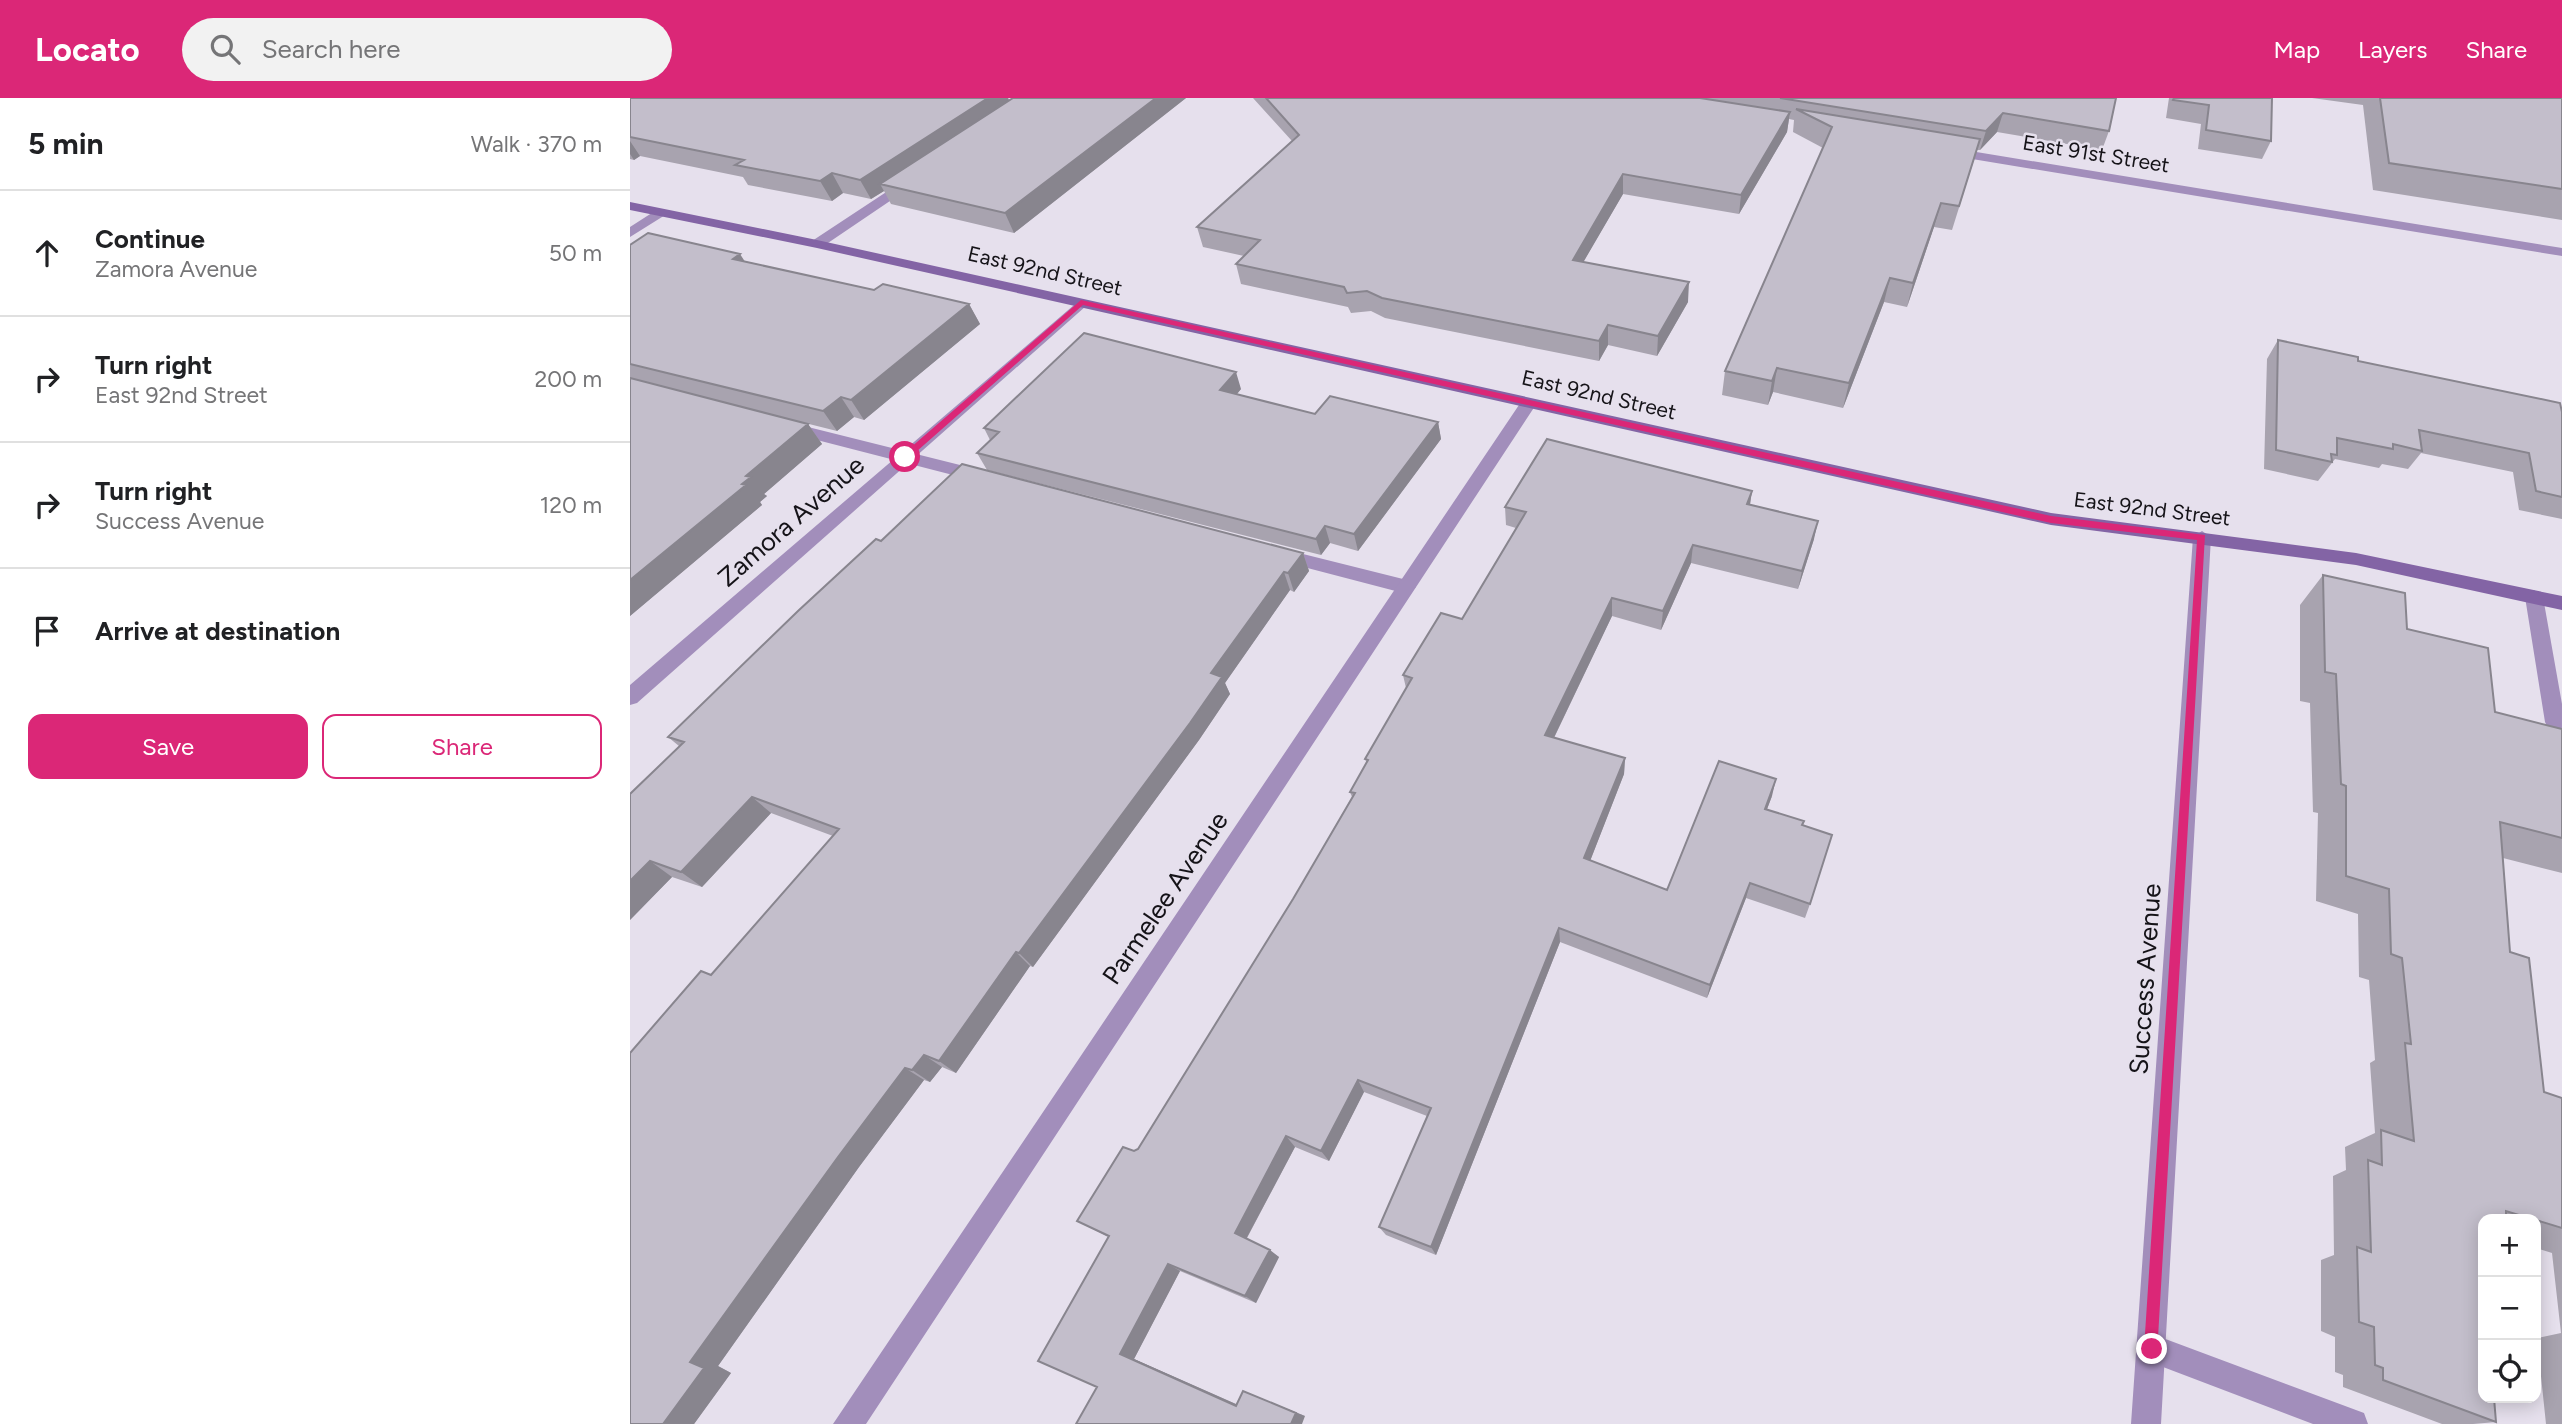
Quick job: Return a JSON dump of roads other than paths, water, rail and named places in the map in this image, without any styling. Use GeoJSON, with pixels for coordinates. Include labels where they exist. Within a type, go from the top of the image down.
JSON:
{"type":"FeatureCollection","features":[{"type":"Feature","properties":{"kind":"street","name":"East 91st Street"},"geometry":{"type":"LineString","coordinates":[[1927,148],[2562,252]]}},
{"type":"Feature","properties":{"kind":"street"},"geometry":{"type":"LineString","coordinates":[[817,244],[925,173]]}},
{"type":"Feature","properties":{"kind":"street","name":"East 92nd Street"},"geometry":{"type":"LineString","coordinates":[[630,206],[817,244],[2051,519],[2356,559],[2562,603]]}},
{"type":"Feature","properties":{"kind":"street"},"geometry":{"type":"LineString","coordinates":[[630,233],[663,212]]}},
{"type":"Feature","properties":{"kind":"street","name":"Zamora Avenue"},"geometry":{"type":"LineString","coordinates":[[630,697],[1081,303]]}},
{"type":"Feature","properties":{"kind":"street","name":"Parmelee Avenue"},"geometry":{"type":"LineString","coordinates":[[848,1424],[1529,403]]}},
{"type":"Feature","properties":{"kind":"street"},"geometry":{"type":"LineString","coordinates":[[773,423],[997,481]]}},
{"type":"Feature","properties":{"kind":"street","name":"Success Avenue"},"geometry":{"type":"LineString","coordinates":[[2146,1424],[2202,537]]}},
{"type":"Feature","properties":{"kind":"street"},"geometry":{"type":"LineString","coordinates":[[1261,549],[1407,587]]}},
{"type":"Feature","properties":{"kind":"street"},"geometry":{"type":"LineString","coordinates":[[2534,597],[2555,722]]}},
{"type":"Feature","properties":{"kind":"street"},"geometry":{"type":"LineString","coordinates":[[2152,1349],[2353,1424]]}}]}
